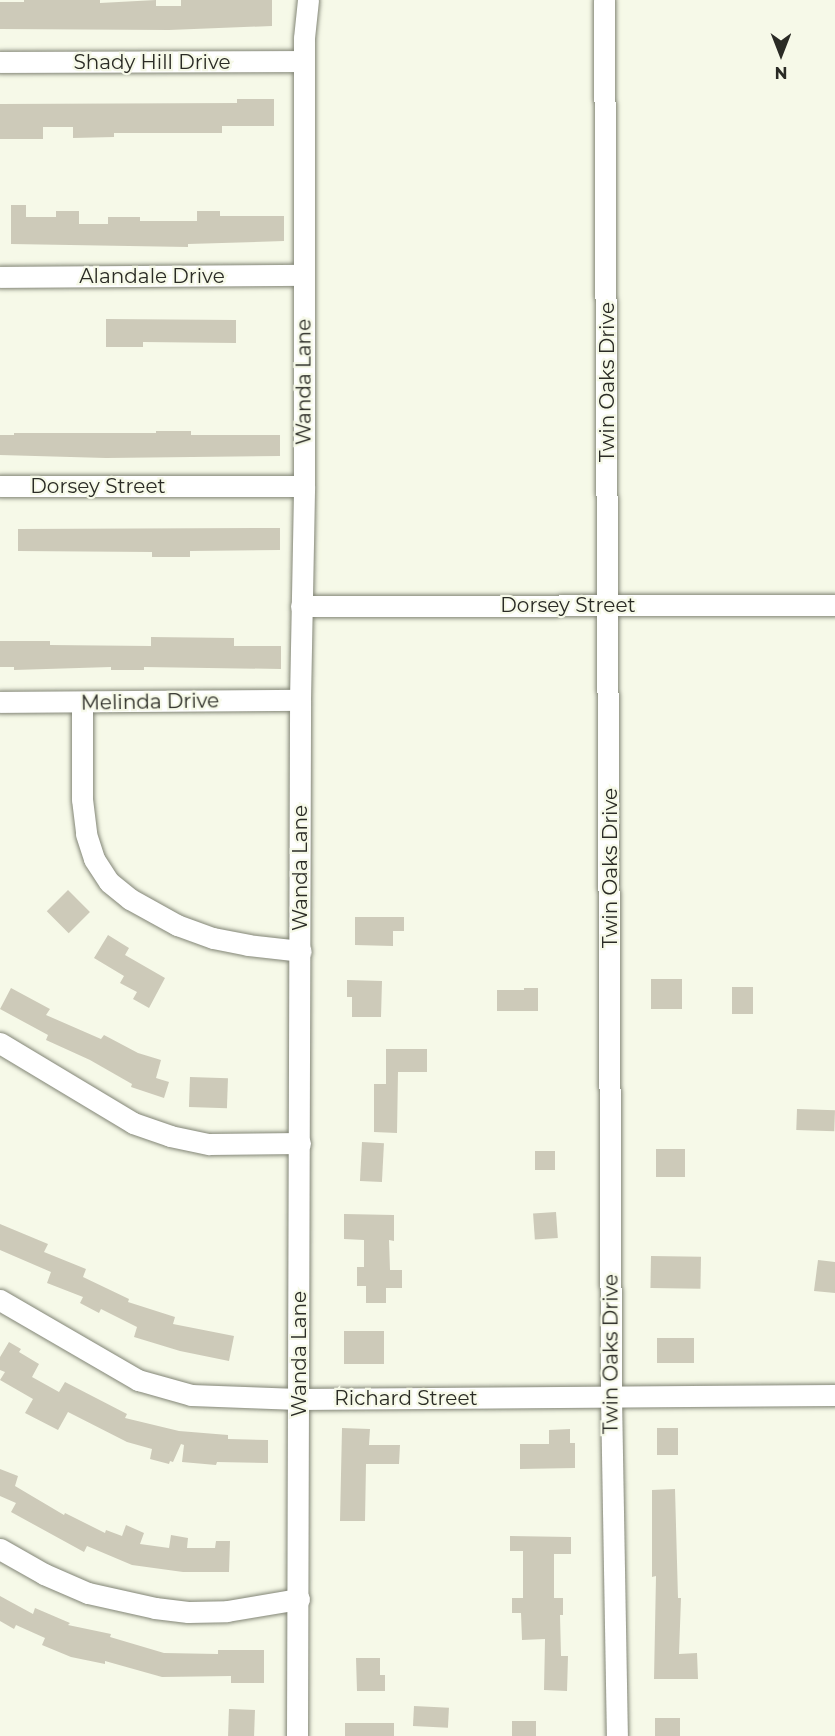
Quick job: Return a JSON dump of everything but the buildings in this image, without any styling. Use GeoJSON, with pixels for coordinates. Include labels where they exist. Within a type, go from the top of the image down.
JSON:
{"type":"FeatureCollection","features":[{"type":"Feature","properties":{"kind":"street","name":"Wanda Lane"},"geometry":{"type":"LineString","coordinates":[[297,1736],[304,61],[308,0]]}},
{"type":"Feature","properties":{"kind":"street","name":"Twin Oaks Drive"},"geometry":{"type":"LineString","coordinates":[[604,0],[609,605],[611,1397],[617,1736]]}},
{"type":"Feature","properties":{"kind":"street","name":"Shady Hill Drive"},"geometry":{"type":"LineString","coordinates":[[0,62],[304,61]]}},
{"type":"Feature","properties":{"kind":"street","name":"Alandale Drive"},"geometry":{"type":"LineString","coordinates":[[0,277],[304,275]]}},
{"type":"Feature","properties":{"kind":"street","name":"Dorsey Street"},"geometry":{"type":"LineString","coordinates":[[0,486],[304,486]]}},
{"type":"Feature","properties":{"kind":"street","name":"Dorsey Street"},"geometry":{"type":"LineString","coordinates":[[301,606],[835,605]]}},
{"type":"Feature","properties":{"kind":"street","name":"Melinda Drive"},"geometry":{"type":"LineString","coordinates":[[0,702],[300,700]]}},
{"type":"Feature","properties":{"kind":"street"},"geometry":{"type":"LineString","coordinates":[[82,702],[82,800],[86,834],[94,859],[110,882],[130,899],[177,925],[213,938],[248,945],[301,951]]}},
{"type":"Feature","properties":{"kind":"street"},"geometry":{"type":"LineString","coordinates":[[0,1043],[133,1123],[170,1136],[209,1144],[300,1143]]}},
{"type":"Feature","properties":{"kind":"street","name":"Richard Street"},"geometry":{"type":"LineString","coordinates":[[0,1300],[129,1375],[165,1389],[191,1395],[298,1399],[835,1395]]}},
{"type":"Feature","properties":{"kind":"street"},"geometry":{"type":"LineString","coordinates":[[0,1549],[44,1574],[88,1593],[155,1608],[188,1612],[227,1611],[299,1599]]}}]}
